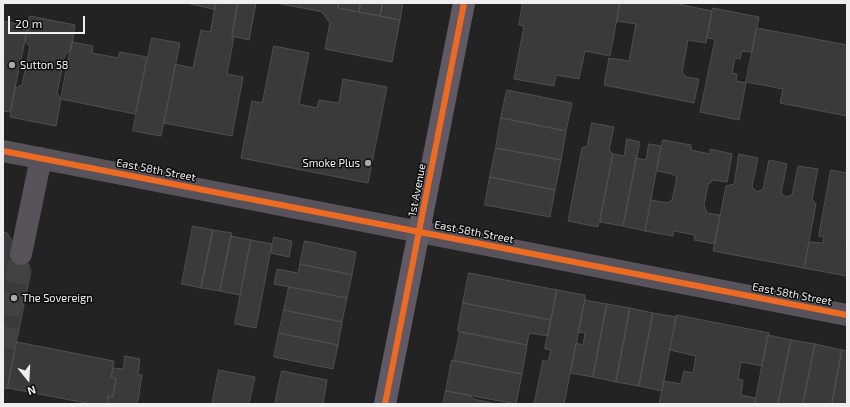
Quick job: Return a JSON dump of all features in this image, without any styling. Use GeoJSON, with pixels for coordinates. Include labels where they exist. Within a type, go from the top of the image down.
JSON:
{"type":"FeatureCollection","features":[{"type":"Feature","properties":{"kind":"main road","name":"1st Avenue"},"geometry":{"type":"LineString","coordinates":[[385,404],[464,3]]}},
{"type":"Feature","properties":{"kind":"street","name":"East 58th Street"},"geometry":{"type":"LineString","coordinates":[[3,151],[847,315]]}},
{"type":"Feature","properties":{"kind":"street"},"geometry":{"type":"LineString","coordinates":[[21,254],[41,158]]}},
{"type":"Feature","properties":{"kind":"building"},"geometry":{"type":"Polygon","coordinates":[[[186,3],[216,3],[215,9],[186,3]]]}},
{"type":"Feature","properties":{"kind":"building"},"geometry":{"type":"Polygon","coordinates":[[[216,3],[238,3],[232,36],[234,37],[227,74],[243,77],[232,136],[164,123],[175,64],[193,68],[201,30],[210,32],[216,3]]]}},
{"type":"Feature","properties":{"kind":"building"},"geometry":{"type":"Polygon","coordinates":[[[238,3],[256,3],[249,40],[232,36],[238,3]]]}},
{"type":"Feature","properties":{"kind":"building"},"geometry":{"type":"Polygon","coordinates":[[[277,3],[339,3],[338,8],[400,20],[392,62],[325,49],[330,23],[322,12],[277,3]]]}},
{"type":"Feature","properties":{"kind":"building"},"geometry":{"type":"Polygon","coordinates":[[[339,3],[361,3],[359,12],[338,8],[339,3]]]}},
{"type":"Feature","properties":{"kind":"building"},"geometry":{"type":"Polygon","coordinates":[[[361,3],[383,3],[380,16],[359,12],[361,3]]]}},
{"type":"Feature","properties":{"kind":"building"},"geometry":{"type":"Polygon","coordinates":[[[383,3],[403,3],[400,20],[380,16],[383,3]]]}},
{"type":"Feature","properties":{"kind":"building"},"geometry":{"type":"Polygon","coordinates":[[[523,3],[620,3],[610,56],[585,51],[579,79],[556,75],[554,86],[514,79],[524,26],[519,25],[523,3]]]}},
{"type":"Feature","properties":{"kind":"building"},"geometry":{"type":"Polygon","coordinates":[[[620,3],[673,3],[712,11],[706,43],[688,40],[682,72],[686,77],[699,79],[694,103],[604,85],[609,58],[629,61],[636,24],[617,21],[620,3]]]}},
{"type":"Feature","properties":{"kind":"building"},"geometry":{"type":"Polygon","coordinates":[[[713,8],[759,17],[752,52],[742,51],[740,59],[735,58],[732,73],[737,74],[736,81],[746,83],[739,120],[700,112],[715,39],[707,38],[713,8]]]}},
{"type":"Feature","properties":{"kind":"building"},"geometry":{"type":"Polygon","coordinates":[[[30,16],[75,25],[71,50],[65,54],[57,93],[61,99],[56,126],[10,117],[15,88],[22,85],[30,47],[25,41],[30,16]]]}},
{"type":"Feature","properties":{"kind":"building","name":"Sutton 58"},"geometry":{"type":"Polygon","coordinates":[[[3,21],[28,26],[10,112],[3,111],[3,21]]]}},
{"type":"Feature","properties":{"kind":"building"},"geometry":{"type":"Polygon","coordinates":[[[757,28],[847,45],[847,116],[780,103],[783,89],[746,82],[757,28]]]}},
{"type":"Feature","properties":{"kind":"building"},"geometry":{"type":"Polygon","coordinates":[[[152,38],[180,43],[161,136],[133,131],[152,38]]]}},
{"type":"Feature","properties":{"kind":"building"},"geometry":{"type":"Polygon","coordinates":[[[72,42],[93,46],[92,53],[118,58],[120,52],[147,57],[135,114],[61,99],[72,42]]]}},
{"type":"Feature","properties":{"kind":"building"},"geometry":{"type":"Polygon","coordinates":[[[274,46],[309,53],[299,104],[317,108],[319,100],[339,103],[343,79],[387,87],[368,183],[241,158],[252,101],[262,103],[274,46]]]}},
{"type":"Feature","properties":{"kind":"building"},"geometry":{"type":"Polygon","coordinates":[[[507,90],[572,103],[566,131],[501,118],[507,90]]]}},
{"type":"Feature","properties":{"kind":"building"},"geometry":{"type":"Polygon","coordinates":[[[501,118],[566,131],[561,160],[496,148],[501,118]]]}},
{"type":"Feature","properties":{"kind":"building"},"geometry":{"type":"Polygon","coordinates":[[[592,123],[614,127],[609,150],[613,154],[598,227],[568,221],[582,148],[587,146],[592,123]]]}},
{"type":"Feature","properties":{"kind":"building"},"geometry":{"type":"Polygon","coordinates":[[[627,139],[640,142],[623,226],[600,222],[613,154],[624,156],[627,139]]]}},
{"type":"Feature","properties":{"kind":"building"},"geometry":{"type":"Polygon","coordinates":[[[663,140],[691,145],[691,150],[710,154],[710,149],[732,154],[727,182],[713,180],[708,185],[704,205],[707,213],[720,215],[715,244],[694,240],[695,235],[674,231],[673,236],[645,231],[651,200],[667,203],[672,200],[677,177],[672,174],[657,171],[663,140]]]}},
{"type":"Feature","properties":{"kind":"building"},"geometry":{"type":"Polygon","coordinates":[[[649,144],[661,146],[645,231],[623,226],[636,158],[646,160],[649,144]]]}},
{"type":"Feature","properties":{"kind":"building"},"geometry":{"type":"Polygon","coordinates":[[[496,148],[561,160],[555,190],[490,177],[496,148]]]}},
{"type":"Feature","properties":{"kind":"building"},"geometry":{"type":"Polygon","coordinates":[[[739,154],[758,158],[752,187],[757,192],[763,189],[769,160],[787,164],[781,193],[786,197],[792,195],[798,166],[818,169],[812,199],[816,204],[804,268],[713,251],[726,186],[734,184],[739,154]]]}},
{"type":"Feature","properties":{"kind":"building"},"geometry":{"type":"Polygon","coordinates":[[[831,170],[847,173],[847,276],[804,268],[809,242],[823,243],[824,237],[819,236],[831,170]]]}},
{"type":"Feature","properties":{"kind":"building"},"geometry":{"type":"Polygon","coordinates":[[[490,177],[555,190],[550,217],[485,205],[490,177]]]}},
{"type":"Feature","properties":{"kind":"building"},"geometry":{"type":"Polygon","coordinates":[[[193,226],[213,230],[201,288],[182,284],[193,226]]]}},
{"type":"Feature","properties":{"kind":"building"},"geometry":{"type":"Polygon","coordinates":[[[213,230],[232,233],[220,291],[201,288],[213,230]]]}},
{"type":"Feature","properties":{"kind":"building","name":"The Sovereign"},"geometry":{"type":"Polygon","coordinates":[[[3,232],[7,233],[31,270],[7,389],[3,388],[3,232]]]}},
{"type":"Feature","properties":{"kind":"building"},"geometry":{"type":"Polygon","coordinates":[[[231,236],[251,240],[240,295],[220,291],[231,236]]]}},
{"type":"Feature","properties":{"kind":"building"},"geometry":{"type":"Polygon","coordinates":[[[274,237],[292,241],[289,257],[271,253],[274,237]]]}},
{"type":"Feature","properties":{"kind":"building"},"geometry":{"type":"Polygon","coordinates":[[[251,240],[272,244],[256,328],[235,324],[251,240]]]}},
{"type":"Feature","properties":{"kind":"building"},"geometry":{"type":"Polygon","coordinates":[[[305,241],[356,252],[352,275],[300,264],[305,241]]]}},
{"type":"Feature","properties":{"kind":"building"},"geometry":{"type":"Polygon","coordinates":[[[300,264],[352,275],[347,298],[274,284],[277,269],[298,273],[300,264]]]}},
{"type":"Feature","properties":{"kind":"building"},"geometry":{"type":"Polygon","coordinates":[[[469,273],[557,290],[551,320],[463,303],[469,273]]]}},
{"type":"Feature","properties":{"kind":"building"},"geometry":{"type":"Polygon","coordinates":[[[289,287],[347,298],[342,322],[284,310],[289,287]]]}},
{"type":"Feature","properties":{"kind":"building"},"geometry":{"type":"Polygon","coordinates":[[[557,290],[585,295],[585,300],[564,404],[534,404],[543,360],[548,362],[551,350],[545,349],[557,290]]]}},
{"type":"Feature","properties":{"kind":"building"},"geometry":{"type":"Polygon","coordinates":[[[585,300],[607,304],[593,377],[570,373],[576,343],[583,345],[585,333],[578,332],[585,300]]]}},
{"type":"Feature","properties":{"kind":"building"},"geometry":{"type":"Polygon","coordinates":[[[463,303],[551,320],[548,336],[529,333],[527,345],[458,331],[463,303]]]}},
{"type":"Feature","properties":{"kind":"building"},"geometry":{"type":"Polygon","coordinates":[[[607,304],[630,308],[616,382],[593,377],[607,304]]]}},
{"type":"Feature","properties":{"kind":"building"},"geometry":{"type":"Polygon","coordinates":[[[630,308],[653,313],[639,386],[616,382],[630,308]]]}},
{"type":"Feature","properties":{"kind":"building"},"geometry":{"type":"Polygon","coordinates":[[[284,310],[342,322],[338,345],[279,333],[284,310]]]}},
{"type":"Feature","properties":{"kind":"building"},"geometry":{"type":"Polygon","coordinates":[[[653,313],[676,317],[662,391],[639,386],[653,313]]]}},
{"type":"Feature","properties":{"kind":"building"},"geometry":{"type":"Polygon","coordinates":[[[677,315],[769,333],[762,366],[741,362],[738,379],[743,380],[741,395],[756,398],[755,404],[659,404],[664,381],[681,384],[684,371],[693,373],[696,356],[670,350],[677,315]]]}},
{"type":"Feature","properties":{"kind":"building"},"geometry":{"type":"Polygon","coordinates":[[[460,332],[527,345],[522,374],[454,361],[460,332]]]}},
{"type":"Feature","properties":{"kind":"building"},"geometry":{"type":"Polygon","coordinates":[[[279,333],[338,345],[333,369],[274,357],[279,333]]]}},
{"type":"Feature","properties":{"kind":"building"},"geometry":{"type":"Polygon","coordinates":[[[768,335],[791,340],[778,404],[755,404],[768,335]]]}},
{"type":"Feature","properties":{"kind":"building"},"geometry":{"type":"Polygon","coordinates":[[[791,340],[815,344],[803,404],[778,404],[791,340]]]}},
{"type":"Feature","properties":{"kind":"building"},"geometry":{"type":"Polygon","coordinates":[[[17,342],[114,361],[111,377],[116,378],[113,397],[108,396],[107,404],[91,404],[8,388],[17,342]]]}},
{"type":"Feature","properties":{"kind":"building"},"geometry":{"type":"Polygon","coordinates":[[[815,344],[842,350],[832,404],[803,404],[815,344]]]}},
{"type":"Feature","properties":{"kind":"building"},"geometry":{"type":"Polygon","coordinates":[[[842,350],[847,351],[847,404],[832,404],[842,350]]]}},
{"type":"Feature","properties":{"kind":"building"},"geometry":{"type":"Polygon","coordinates":[[[125,356],[140,359],[138,375],[142,375],[138,401],[135,404],[107,404],[108,396],[113,397],[116,378],[111,377],[113,368],[123,369],[125,356]]]}},
{"type":"Feature","properties":{"kind":"building"},"geometry":{"type":"Polygon","coordinates":[[[452,360],[522,374],[516,404],[446,391],[452,360]]]}},
{"type":"Feature","properties":{"kind":"building"},"geometry":{"type":"Polygon","coordinates":[[[219,370],[255,377],[249,404],[212,404],[219,370]]]}},
{"type":"Feature","properties":{"kind":"building"},"geometry":{"type":"Polygon","coordinates":[[[282,371],[327,380],[323,404],[275,404],[282,371]]]}},
{"type":"Feature","properties":{"kind":"building"},"geometry":{"type":"Polygon","coordinates":[[[446,391],[470,395],[473,399],[497,404],[443,404],[446,391]]]}},
{"type":"Feature","properties":{"kind":"tunnel"},"geometry":{"type":"LineString","coordinates":[[3,348],[21,254]]}},
{"type":"Feature","properties":{"kind":"cycle path"},"geometry":{"type":"LineString","coordinates":[[385,404],[464,3]]}},
{"type":"Feature","properties":{"kind":"cycle path"},"geometry":{"type":"LineString","coordinates":[[3,151],[847,315]]}},
{"type":"Feature","properties":{"kind":"place","name":"Sutton 58"},"geometry":{"type":"Point","coordinates":[12,65]}},
{"type":"Feature","properties":{"kind":"place","name":"Smoke Plus"},"geometry":{"type":"Point","coordinates":[368,163]}},
{"type":"Feature","properties":{"kind":"place","name":"The Sovereign"},"geometry":{"type":"Point","coordinates":[14,298]}}]}
